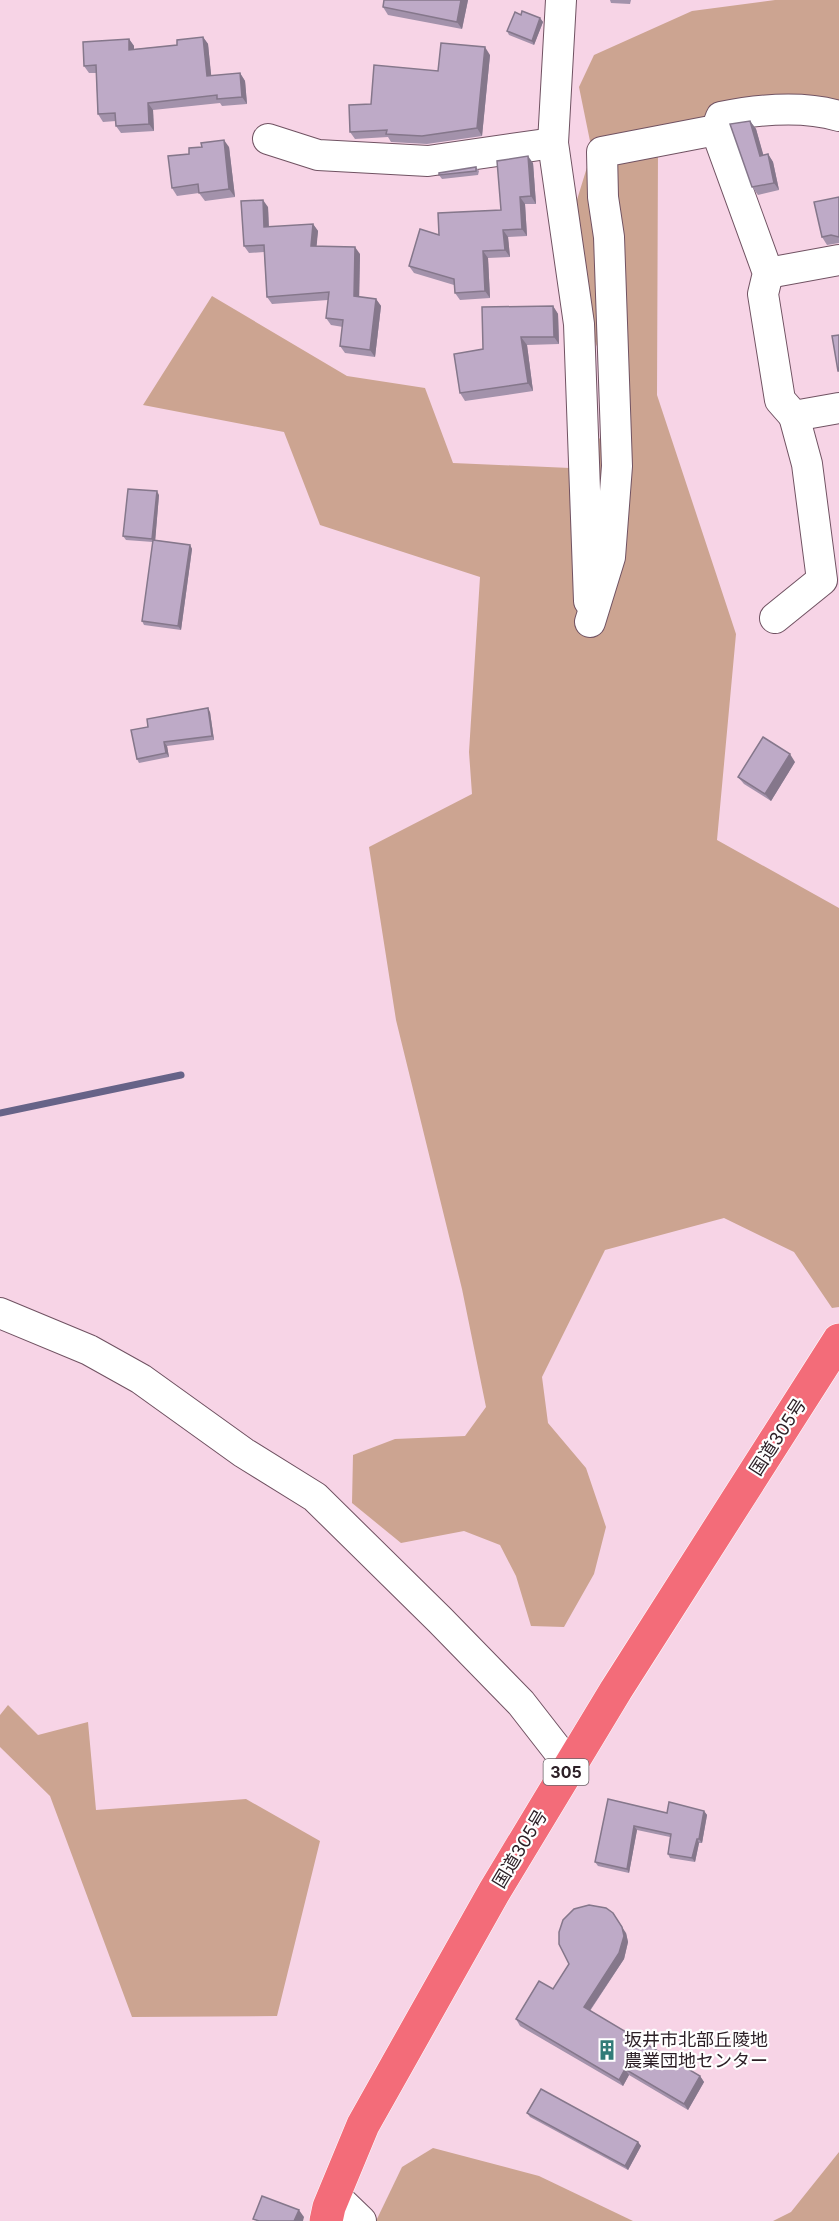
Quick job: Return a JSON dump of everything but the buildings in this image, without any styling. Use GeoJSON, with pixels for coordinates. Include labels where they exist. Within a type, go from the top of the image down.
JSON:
{"type":"FeatureCollection","features":[{"type":"Feature","properties":{"kind":"highway","name":"国道305号"},"geometry":{"type":"LineString","coordinates":[[330,2208],[363,2126],[494,1892],[616,1690],[839,1340]]}},
{"type":"Feature","properties":{"kind":"street"},"geometry":{"type":"LineString","coordinates":[[561,0],[553,143],[579,324],[590,622],[610,556],[617,466],[609,237],[603,197],[602,153],[716,130]]}},
{"type":"Feature","properties":{"kind":"street"},"geometry":{"type":"LineString","coordinates":[[775,618],[822,580],[807,464],[794,416],[780,400],[763,294],[768,273],[716,130],[721,117],[755,110],[818,110],[839,116]]}},
{"type":"Feature","properties":{"kind":"street"},"geometry":{"type":"LineString","coordinates":[[268,138],[318,155],[428,161],[553,143]]}},
{"type":"Feature","properties":{"kind":"street"},"geometry":{"type":"LineString","coordinates":[[768,273],[839,260]]}},
{"type":"Feature","properties":{"kind":"street"},"geometry":{"type":"LineString","coordinates":[[794,416],[839,408]]}},
{"type":"Feature","properties":{"kind":"street"},"geometry":{"type":"LineString","coordinates":[[0,1313],[89,1350],[141,1379],[244,1453],[315,1497],[440,1620],[520,1703],[570,1766]]}},
{"type":"Feature","properties":{"kind":"street"},"geometry":{"type":"LineString","coordinates":[[330,2208],[361,2221]]}},
{"type":"Feature","properties":{"kind":"shaded area"},"geometry":{"type":"Polygon","coordinates":[[[775,0],[839,0],[839,111],[752,106],[658,150],[657,395],[736,634],[717,840],[839,908],[839,1307],[832,1308],[794,1252],[724,1218],[605,1250],[542,1377],[548,1423],[586,1468],[606,1527],[594,1574],[564,1627],[531,1626],[516,1576],[500,1545],[464,1531],[401,1543],[352,1503],[353,1455],[395,1439],[465,1436],[486,1407],[462,1289],[396,1020],[369,847],[472,794],[469,752],[480,577],[320,525],[284,432],[143,405],[212,296],[347,376],[425,388],[453,463],[570,468],[605,433],[603,363],[572,279],[572,216],[592,151],[579,87],[594,55],[692,11],[775,0]]]}},
{"type":"Feature","properties":{"kind":"shaded area"},"geometry":{"type":"Polygon","coordinates":[[[8,1705],[38,1735],[88,1722],[96,1810],[246,1799],[320,1841],[277,2016],[132,2017],[50,1796],[0,1747],[0,1715],[8,1705]]]}},
{"type":"Feature","properties":{"kind":"shaded area"},"geometry":{"type":"Polygon","coordinates":[[[433,2148],[539,2176],[633,2221],[376,2221],[402,2167],[433,2148]]]}},
{"type":"Feature","properties":{"kind":"shaded area"},"geometry":{"type":"Polygon","coordinates":[[[839,2152],[839,2221],[773,2221],[791,2212],[839,2152]]]}},
{"type":"Feature","properties":{"kind":"waterway"},"geometry":{"type":"LineString","coordinates":[[0,1113],[181,1075]]}},
{"type":"Feature","properties":{"kind":"place","name":"坂井市北部丘陵地 農業団地センター"},"geometry":{"type":"Point","coordinates":[607,2050]}}]}
